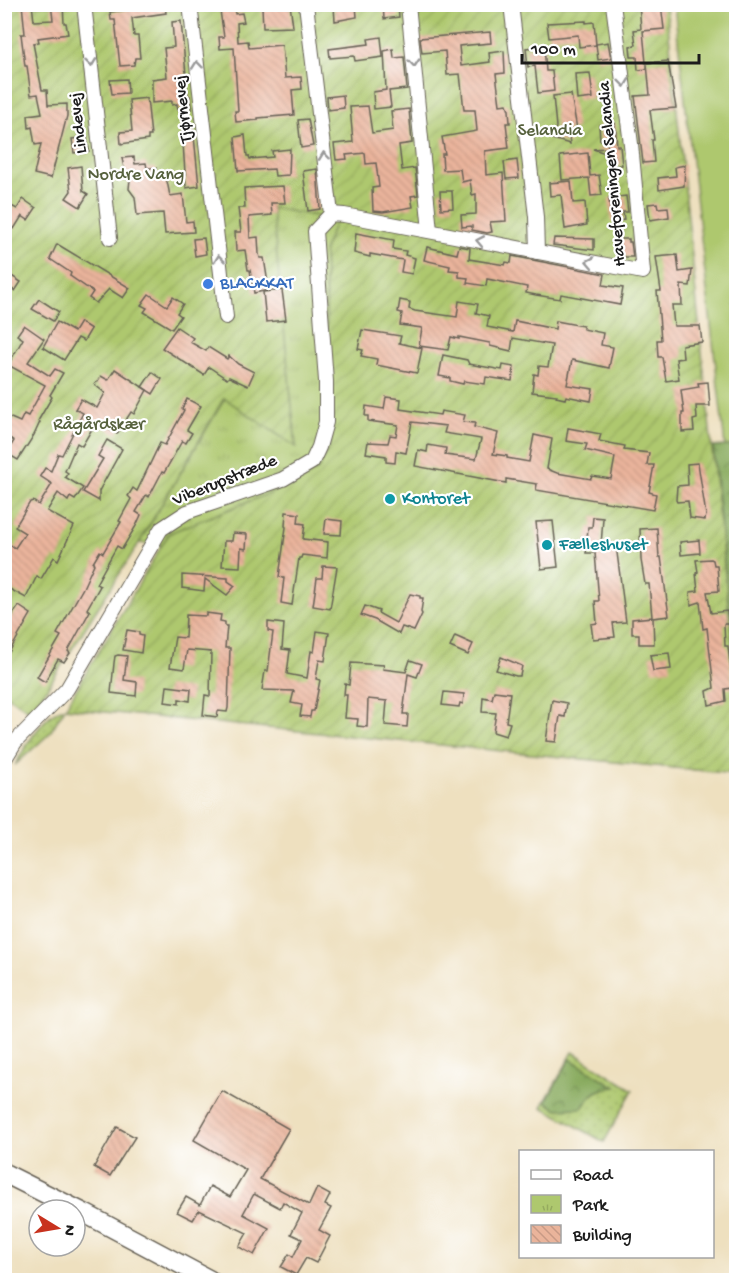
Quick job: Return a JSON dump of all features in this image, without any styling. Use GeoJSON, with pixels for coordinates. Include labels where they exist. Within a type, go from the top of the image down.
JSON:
{"type":"FeatureCollection","features":[{"type":"Feature","properties":{"kind":"street","name":"Lindevej"},"geometry":{"type":"LineString","coordinates":[[84,4],[110,238]]}},
{"type":"Feature","properties":{"kind":"street","name":"Tjørnevej"},"geometry":{"type":"LineString","coordinates":[[190,4],[226,317]]}},
{"type":"Feature","properties":{"kind":"street"},"geometry":{"type":"LineString","coordinates":[[306,4],[331,214]]}},
{"type":"Feature","properties":{"kind":"street"},"geometry":{"type":"LineString","coordinates":[[408,4],[430,231]]}},
{"type":"Feature","properties":{"kind":"street"},"geometry":{"type":"LineString","coordinates":[[511,4],[536,217],[537,252]]}},
{"type":"Feature","properties":{"kind":"street","name":"Haveforeningen Selandia"},"geometry":{"type":"LineString","coordinates":[[331,214],[643,272],[631,144],[613,4]]}},
{"type":"Feature","properties":{"kind":"street","name":"Viberupstræde"},"geometry":{"type":"LineString","coordinates":[[4,760],[15,742],[67,689],[161,529],[187,512],[283,479],[312,462],[320,447],[326,422],[326,381],[315,231],[331,214]]}},
{"type":"Feature","properties":{"kind":"street"},"geometry":{"type":"LineString","coordinates":[[4,1173],[210,1281]]}},
{"type":"Feature","properties":{"kind":"green space"},"geometry":{"type":"Polygon","coordinates":[[[5,5],[666,5],[736,681],[736,774],[65,708],[169,533],[298,482],[318,470],[331,441],[324,250],[336,220],[272,208],[296,447],[224,398],[139,543],[32,712],[5,695],[5,5]]]}},
{"type":"Feature","properties":{"kind":"green space"},"geometry":{"type":"Polygon","coordinates":[[[674,5],[736,5],[736,445],[725,446],[674,5]]]}},
{"type":"Feature","properties":{"kind":"green space"},"geometry":{"type":"Polygon","coordinates":[[[271,207],[337,220],[324,250],[331,440],[736,774],[568,757],[208,549],[139,543],[225,398],[296,447],[271,207]]]}},
{"type":"Feature","properties":{"kind":"green space"},"geometry":{"type":"Polygon","coordinates":[[[736,445],[736,682],[713,447],[736,445]]]}},
{"type":"Feature","properties":{"kind":"green space"},"geometry":{"type":"Polygon","coordinates":[[[65,708],[49,734],[15,765],[43,723],[58,710],[65,708]]]}},
{"type":"Feature","properties":{"kind":"green space"},"geometry":{"type":"Polygon","coordinates":[[[573,1052],[633,1090],[604,1142],[542,1107],[573,1052]]]}},
{"type":"Feature","properties":{"kind":"green space"},"geometry":{"type":"Polygon","coordinates":[[[570,1059],[616,1087],[596,1092],[582,1108],[556,1109],[546,1101],[570,1059]]]}},
{"type":"Feature","properties":{"kind":"building"},"geometry":{"type":"Polygon","coordinates":[[[22,4],[32,4],[34,21],[53,20],[51,4],[63,4],[64,23],[66,23],[68,34],[38,38],[39,42],[33,43],[42,90],[47,90],[48,105],[67,104],[67,116],[51,178],[34,174],[41,144],[35,145],[32,127],[29,128],[28,115],[42,113],[38,94],[31,95],[27,66],[25,66],[21,34],[25,34],[22,4]]]}},
{"type":"Feature","properties":{"kind":"building"},"geometry":{"type":"Polygon","coordinates":[[[153,4],[165,4],[166,13],[132,18],[134,36],[138,36],[140,58],[135,58],[134,65],[120,66],[115,20],[111,20],[110,12],[154,7],[153,4]]]}},
{"type":"Feature","properties":{"kind":"building"},"geometry":{"type":"Polygon","coordinates":[[[266,4],[290,4],[293,27],[263,28],[262,7],[266,7],[266,4]]]}},
{"type":"Feature","properties":{"kind":"building"},"geometry":{"type":"Polygon","coordinates":[[[383,4],[398,4],[399,17],[384,19],[383,4]]]}},
{"type":"Feature","properties":{"kind":"building"},"geometry":{"type":"Polygon","coordinates":[[[639,4],[661,4],[664,29],[643,31],[646,63],[668,61],[676,108],[650,110],[654,162],[643,163],[635,96],[650,95],[647,64],[647,69],[638,70],[637,57],[631,57],[630,46],[636,45],[634,30],[641,29],[639,4]]]}},
{"type":"Feature","properties":{"kind":"building"},"geometry":{"type":"Polygon","coordinates":[[[356,5],[357,17],[335,21],[334,7],[356,5]]]}},
{"type":"Feature","properties":{"kind":"building"},"geometry":{"type":"Polygon","coordinates":[[[234,6],[235,14],[242,13],[244,22],[237,23],[238,42],[248,41],[249,48],[282,45],[285,78],[301,77],[302,89],[292,90],[294,115],[236,122],[235,111],[238,111],[234,48],[220,49],[219,37],[224,37],[220,11],[234,6]]]}},
{"type":"Feature","properties":{"kind":"building"},"geometry":{"type":"Polygon","coordinates":[[[181,21],[191,109],[178,110],[177,104],[172,105],[172,101],[152,103],[152,79],[167,77],[164,48],[174,47],[172,22],[181,21]]]}},
{"type":"Feature","properties":{"kind":"building"},"geometry":{"type":"Polygon","coordinates":[[[586,21],[586,23],[594,22],[596,45],[579,47],[578,35],[549,38],[547,23],[586,21]]]}},
{"type":"Feature","properties":{"kind":"building"},"geometry":{"type":"Polygon","coordinates":[[[490,32],[491,43],[459,46],[461,66],[490,62],[489,53],[504,51],[505,73],[496,74],[500,105],[507,104],[509,110],[510,123],[506,123],[509,148],[485,151],[486,175],[503,173],[506,221],[490,222],[492,232],[487,233],[472,230],[472,226],[462,227],[461,215],[476,214],[476,194],[472,195],[470,180],[462,182],[460,169],[443,170],[442,154],[445,154],[442,137],[477,131],[475,110],[464,110],[460,74],[447,75],[445,51],[422,53],[420,38],[490,32]]]}},
{"type":"Feature","properties":{"kind":"building"},"geometry":{"type":"Polygon","coordinates":[[[381,37],[383,57],[355,61],[354,56],[330,58],[329,49],[369,44],[368,39],[381,37]]]}},
{"type":"Feature","properties":{"kind":"building"},"geometry":{"type":"Polygon","coordinates":[[[608,42],[611,58],[598,60],[596,44],[608,42]]]}},
{"type":"Feature","properties":{"kind":"building"},"geometry":{"type":"Polygon","coordinates":[[[544,46],[546,71],[552,71],[554,91],[538,93],[535,66],[528,67],[526,48],[544,46]]]}},
{"type":"Feature","properties":{"kind":"building"},"geometry":{"type":"Polygon","coordinates":[[[393,49],[394,58],[404,57],[407,89],[389,91],[391,107],[374,109],[373,92],[386,90],[384,51],[393,49]]]}},
{"type":"Feature","properties":{"kind":"building"},"geometry":{"type":"Polygon","coordinates":[[[590,73],[593,98],[577,100],[575,74],[590,73]]]}},
{"type":"Feature","properties":{"kind":"building"},"geometry":{"type":"Polygon","coordinates":[[[127,79],[128,93],[112,94],[110,80],[127,79]]]}},
{"type":"Feature","properties":{"kind":"building"},"geometry":{"type":"Polygon","coordinates":[[[571,94],[577,129],[568,130],[570,144],[552,139],[552,131],[556,127],[553,96],[571,94]]]}},
{"type":"Feature","properties":{"kind":"building"},"geometry":{"type":"Polygon","coordinates":[[[343,95],[344,108],[328,110],[327,97],[343,95]]]}},
{"type":"Feature","properties":{"kind":"building"},"geometry":{"type":"Polygon","coordinates":[[[147,98],[151,136],[148,136],[148,140],[121,144],[120,132],[132,131],[129,100],[147,98]]]}},
{"type":"Feature","properties":{"kind":"building"},"geometry":{"type":"Polygon","coordinates":[[[368,106],[372,133],[393,130],[391,111],[409,109],[412,143],[399,145],[402,170],[415,168],[418,195],[411,196],[413,207],[383,212],[373,211],[372,188],[379,187],[376,163],[366,164],[365,153],[346,155],[347,159],[336,160],[334,144],[353,142],[350,107],[368,106]]]}},
{"type":"Feature","properties":{"kind":"building"},"geometry":{"type":"Polygon","coordinates":[[[308,119],[313,146],[301,148],[298,120],[308,119]]]}},
{"type":"Feature","properties":{"kind":"building"},"geometry":{"type":"Polygon","coordinates":[[[615,123],[617,146],[620,146],[622,165],[610,166],[609,154],[593,149],[608,148],[607,140],[600,140],[599,125],[615,123]]]}},
{"type":"Feature","properties":{"kind":"building"},"geometry":{"type":"Polygon","coordinates":[[[193,126],[199,186],[186,188],[182,128],[193,126]]]}},
{"type":"Feature","properties":{"kind":"building"},"geometry":{"type":"Polygon","coordinates":[[[245,135],[247,156],[250,159],[273,157],[272,151],[290,149],[289,175],[275,176],[274,169],[238,171],[235,137],[245,135]]]}},
{"type":"Feature","properties":{"kind":"building"},"geometry":{"type":"Polygon","coordinates":[[[87,137],[89,151],[74,153],[72,139],[87,137]]]}},
{"type":"Feature","properties":{"kind":"building"},"geometry":{"type":"Polygon","coordinates":[[[588,153],[590,176],[599,175],[602,195],[591,196],[589,178],[562,180],[560,156],[588,153]]]}},
{"type":"Feature","properties":{"kind":"building"},"geometry":{"type":"Polygon","coordinates":[[[134,157],[135,164],[146,163],[147,168],[156,168],[156,177],[166,176],[170,196],[183,194],[186,222],[193,221],[194,232],[165,234],[163,213],[137,215],[135,197],[129,189],[130,179],[126,179],[122,158],[134,157]]]}},
{"type":"Feature","properties":{"kind":"building"},"geometry":{"type":"Polygon","coordinates":[[[517,160],[519,178],[506,179],[504,162],[517,160]]]}},
{"type":"Feature","properties":{"kind":"building"},"geometry":{"type":"Polygon","coordinates":[[[685,165],[684,186],[659,190],[658,178],[676,176],[675,167],[685,165]]]}},
{"type":"Feature","properties":{"kind":"building"},"geometry":{"type":"Polygon","coordinates":[[[81,166],[83,191],[88,194],[80,207],[66,198],[71,191],[68,168],[81,166]]]}},
{"type":"Feature","properties":{"kind":"building"},"geometry":{"type":"Polygon","coordinates":[[[317,169],[320,209],[308,211],[303,171],[317,169]]]}},
{"type":"Feature","properties":{"kind":"building"},"geometry":{"type":"Polygon","coordinates":[[[571,181],[573,203],[585,202],[587,225],[565,229],[561,195],[550,196],[549,183],[571,181]]]}},
{"type":"Feature","properties":{"kind":"building"},"geometry":{"type":"Polygon","coordinates":[[[283,186],[285,203],[271,203],[272,215],[249,217],[250,238],[258,237],[259,254],[260,258],[264,258],[269,290],[254,293],[245,250],[236,251],[235,232],[241,232],[238,208],[245,208],[244,188],[283,186]]]}},
{"type":"Feature","properties":{"kind":"building"},"geometry":{"type":"Polygon","coordinates":[[[440,191],[452,191],[453,208],[441,209],[440,191]]]}},
{"type":"Feature","properties":{"kind":"building"},"geometry":{"type":"Polygon","coordinates":[[[626,196],[628,212],[623,212],[624,220],[611,222],[609,198],[626,196]]]}},
{"type":"Feature","properties":{"kind":"building"},"geometry":{"type":"Polygon","coordinates":[[[23,199],[36,208],[28,220],[22,216],[14,229],[4,223],[4,202],[17,209],[23,199]]]}},
{"type":"Feature","properties":{"kind":"building"},"geometry":{"type":"Polygon","coordinates":[[[657,203],[658,208],[668,207],[669,217],[650,220],[648,204],[657,203]]]}},
{"type":"Feature","properties":{"kind":"building"},"geometry":{"type":"Polygon","coordinates":[[[356,233],[394,240],[393,249],[406,251],[405,255],[415,258],[412,274],[401,272],[403,260],[354,253],[356,233]]]}},
{"type":"Feature","properties":{"kind":"building"},"geometry":{"type":"Polygon","coordinates":[[[204,238],[206,254],[195,256],[193,239],[204,238]]]}},
{"type":"Feature","properties":{"kind":"building"},"geometry":{"type":"Polygon","coordinates":[[[554,238],[594,239],[594,250],[553,245],[554,238]]]}},
{"type":"Feature","properties":{"kind":"building"},"geometry":{"type":"Polygon","coordinates":[[[619,239],[629,239],[633,257],[619,257],[619,239]]]}},
{"type":"Feature","properties":{"kind":"building"},"geometry":{"type":"Polygon","coordinates":[[[57,244],[130,288],[123,298],[109,289],[96,303],[89,298],[93,292],[50,259],[57,244]]]}},
{"type":"Feature","properties":{"kind":"building"},"geometry":{"type":"Polygon","coordinates":[[[459,246],[470,248],[469,259],[505,265],[506,262],[511,263],[512,256],[605,274],[603,285],[623,288],[620,305],[561,294],[560,299],[536,295],[526,293],[527,287],[487,279],[486,286],[467,283],[468,278],[459,277],[459,271],[449,270],[450,266],[424,260],[427,247],[457,254],[459,246]]]}},
{"type":"Feature","properties":{"kind":"building"},"geometry":{"type":"Polygon","coordinates":[[[677,255],[679,272],[692,270],[690,286],[681,285],[682,305],[672,305],[674,326],[700,326],[702,342],[682,345],[683,358],[676,359],[679,379],[666,381],[662,357],[658,357],[657,340],[661,340],[657,291],[661,291],[656,257],[677,255]]]}},
{"type":"Feature","properties":{"kind":"building"},"geometry":{"type":"Polygon","coordinates":[[[4,271],[21,282],[15,291],[4,284],[4,271]]]}},
{"type":"Feature","properties":{"kind":"building"},"geometry":{"type":"Polygon","coordinates":[[[282,290],[286,320],[266,322],[263,292],[282,290]]]}},
{"type":"Feature","properties":{"kind":"building"},"geometry":{"type":"Polygon","coordinates":[[[149,294],[167,306],[173,297],[183,304],[177,313],[181,316],[172,329],[144,312],[147,308],[141,305],[149,294]]]}},
{"type":"Feature","properties":{"kind":"building"},"geometry":{"type":"Polygon","coordinates":[[[39,299],[59,312],[53,321],[32,309],[39,299]]]}},
{"type":"Feature","properties":{"kind":"building"},"geometry":{"type":"Polygon","coordinates":[[[400,300],[410,302],[409,309],[415,311],[457,317],[459,301],[478,304],[476,313],[489,316],[487,327],[513,332],[515,321],[555,329],[556,321],[583,326],[583,329],[603,333],[601,345],[613,347],[609,368],[572,360],[567,385],[593,389],[591,401],[566,396],[565,399],[556,397],[557,395],[532,392],[534,374],[538,375],[539,366],[548,367],[552,345],[513,338],[511,351],[490,346],[490,343],[451,337],[448,350],[419,346],[422,328],[400,325],[402,313],[398,312],[400,300]]]}},
{"type":"Feature","properties":{"kind":"building"},"geometry":{"type":"Polygon","coordinates":[[[57,322],[74,332],[80,322],[91,329],[84,341],[78,338],[64,360],[43,347],[57,322]]]}},
{"type":"Feature","properties":{"kind":"building"},"geometry":{"type":"Polygon","coordinates":[[[24,325],[44,339],[28,362],[50,376],[55,369],[63,373],[50,395],[52,397],[38,421],[40,422],[34,435],[18,460],[6,453],[14,441],[4,434],[4,415],[20,422],[24,414],[28,416],[45,385],[8,365],[23,339],[17,335],[24,325]]]}},
{"type":"Feature","properties":{"kind":"building"},"geometry":{"type":"Polygon","coordinates":[[[177,327],[193,338],[190,342],[206,351],[208,347],[227,359],[229,356],[238,364],[254,372],[248,386],[229,377],[227,379],[209,367],[204,375],[162,348],[177,327]]]}},
{"type":"Feature","properties":{"kind":"building"},"geometry":{"type":"Polygon","coordinates":[[[362,330],[401,336],[399,343],[422,348],[417,373],[376,365],[377,359],[361,356],[363,350],[358,349],[362,330]]]}},
{"type":"Feature","properties":{"kind":"building"},"geometry":{"type":"Polygon","coordinates":[[[443,355],[467,360],[469,364],[502,370],[503,365],[514,367],[512,381],[486,377],[485,384],[464,381],[463,384],[450,381],[450,378],[439,376],[443,355]]]}},
{"type":"Feature","properties":{"kind":"building"},"geometry":{"type":"Polygon","coordinates":[[[115,369],[147,390],[134,414],[131,412],[117,434],[96,422],[82,446],[77,443],[65,471],[68,473],[65,477],[83,488],[75,500],[70,497],[68,501],[58,493],[47,511],[74,526],[58,560],[54,557],[41,579],[37,576],[26,598],[4,586],[4,551],[9,544],[15,548],[25,533],[15,527],[30,502],[33,501],[39,505],[52,484],[40,476],[45,468],[51,471],[58,454],[62,455],[83,413],[75,409],[81,399],[97,408],[105,393],[95,385],[101,376],[108,380],[115,369]]]}},
{"type":"Feature","properties":{"kind":"building"},"geometry":{"type":"Polygon","coordinates":[[[152,372],[162,379],[153,394],[142,387],[152,372]]]}},
{"type":"Feature","properties":{"kind":"building"},"geometry":{"type":"Polygon","coordinates":[[[708,382],[710,406],[696,406],[697,419],[693,420],[694,431],[682,432],[682,413],[684,413],[681,390],[699,387],[698,383],[708,382]]]}},
{"type":"Feature","properties":{"kind":"building"},"geometry":{"type":"Polygon","coordinates":[[[386,397],[401,399],[400,409],[440,415],[441,411],[465,415],[463,422],[475,423],[474,427],[498,433],[493,454],[507,456],[507,458],[529,462],[534,435],[552,439],[547,469],[557,473],[591,479],[592,476],[611,479],[615,457],[585,450],[587,444],[566,441],[568,428],[601,434],[599,441],[625,446],[624,450],[649,453],[647,465],[654,465],[649,492],[656,494],[653,510],[536,490],[537,484],[506,479],[506,483],[415,466],[418,450],[427,452],[428,445],[446,448],[445,455],[476,459],[481,439],[444,433],[446,426],[412,422],[406,453],[396,451],[395,463],[386,462],[386,456],[366,453],[368,442],[388,443],[390,435],[396,436],[398,425],[368,421],[368,416],[365,416],[366,406],[384,409],[386,397]]]}},
{"type":"Feature","properties":{"kind":"building"},"geometry":{"type":"Polygon","coordinates":[[[187,399],[201,406],[187,430],[192,433],[186,443],[182,441],[149,497],[146,495],[136,512],[141,515],[136,526],[122,549],[117,546],[96,584],[100,586],[87,609],[90,611],[68,651],[70,653],[64,662],[58,659],[45,682],[37,677],[61,636],[57,634],[83,588],[93,563],[100,551],[103,553],[121,522],[119,521],[131,499],[128,496],[133,488],[137,491],[160,443],[165,445],[184,410],[182,409],[187,399]]]}},
{"type":"Feature","properties":{"kind":"building"},"geometry":{"type":"Polygon","coordinates":[[[107,440],[122,449],[99,491],[99,501],[83,492],[103,459],[98,456],[107,440]]]}},
{"type":"Feature","properties":{"kind":"building"},"geometry":{"type":"Polygon","coordinates":[[[698,463],[705,520],[690,518],[688,501],[677,502],[676,500],[677,486],[688,485],[687,464],[698,463]]]}},
{"type":"Feature","properties":{"kind":"building"},"geometry":{"type":"Polygon","coordinates":[[[286,512],[299,514],[298,523],[305,524],[303,539],[328,542],[327,558],[302,555],[299,558],[292,605],[281,603],[284,578],[279,577],[286,512]]]}},
{"type":"Feature","properties":{"kind":"building"},"geometry":{"type":"Polygon","coordinates":[[[593,517],[603,518],[601,546],[616,545],[626,622],[613,623],[615,637],[593,639],[591,624],[597,623],[595,601],[599,601],[595,553],[586,553],[588,527],[592,527],[593,517]]]}},
{"type":"Feature","properties":{"kind":"building"},"geometry":{"type":"Polygon","coordinates":[[[326,519],[342,521],[341,535],[324,534],[326,519]]]}},
{"type":"Feature","properties":{"kind":"building","name":"Fælleshuset"},"geometry":{"type":"Polygon","coordinates":[[[553,521],[558,567],[541,569],[536,522],[553,521]]]}},
{"type":"Feature","properties":{"kind":"building"},"geometry":{"type":"Polygon","coordinates":[[[657,528],[659,557],[661,557],[669,616],[653,618],[654,644],[639,644],[639,634],[632,634],[632,619],[652,617],[649,584],[645,584],[641,560],[640,529],[657,528]]]}},
{"type":"Feature","properties":{"kind":"building"},"geometry":{"type":"Polygon","coordinates":[[[233,533],[247,534],[246,549],[241,548],[240,567],[222,566],[224,541],[232,541],[233,533]]]}},
{"type":"Feature","properties":{"kind":"building"},"geometry":{"type":"Polygon","coordinates":[[[699,540],[700,553],[681,555],[680,542],[699,540]]]}},
{"type":"Feature","properties":{"kind":"building"},"geometry":{"type":"Polygon","coordinates":[[[711,559],[714,565],[717,565],[719,591],[707,592],[711,613],[727,611],[729,624],[724,624],[725,646],[728,646],[733,688],[725,689],[726,701],[709,705],[707,691],[714,688],[707,628],[703,629],[700,602],[691,605],[690,592],[698,591],[696,560],[711,559]]]}},
{"type":"Feature","properties":{"kind":"building"},"geometry":{"type":"Polygon","coordinates":[[[323,566],[337,567],[330,609],[313,606],[317,578],[322,578],[323,566]]]}},
{"type":"Feature","properties":{"kind":"building"},"geometry":{"type":"Polygon","coordinates":[[[182,575],[228,578],[228,581],[235,586],[227,595],[205,579],[204,591],[182,588],[182,575]]]}},
{"type":"Feature","properties":{"kind":"building"},"geometry":{"type":"Polygon","coordinates":[[[410,594],[423,598],[422,614],[414,631],[402,627],[399,634],[361,615],[365,606],[379,611],[378,613],[396,623],[410,594]]]}},
{"type":"Feature","properties":{"kind":"building"},"geometry":{"type":"Polygon","coordinates":[[[19,606],[31,614],[4,661],[4,635],[10,625],[7,622],[19,606]]]}},
{"type":"Feature","properties":{"kind":"building"},"geometry":{"type":"Polygon","coordinates":[[[206,613],[221,615],[220,621],[225,622],[227,626],[225,648],[230,648],[228,708],[227,712],[218,711],[217,717],[203,715],[205,695],[210,696],[211,652],[187,650],[184,669],[170,667],[175,637],[185,638],[186,615],[206,616],[206,613]]]}},
{"type":"Feature","properties":{"kind":"building"},"geometry":{"type":"Polygon","coordinates":[[[268,622],[284,624],[282,649],[290,650],[287,674],[307,678],[317,631],[329,633],[325,661],[319,660],[316,679],[320,680],[314,711],[311,711],[310,717],[300,716],[302,705],[291,703],[294,691],[262,690],[265,671],[268,671],[273,632],[268,631],[268,622]]]}},
{"type":"Feature","properties":{"kind":"building"},"geometry":{"type":"Polygon","coordinates":[[[127,630],[139,632],[139,635],[143,636],[141,653],[123,650],[127,630]]]}},
{"type":"Feature","properties":{"kind":"building"},"geometry":{"type":"Polygon","coordinates":[[[455,636],[473,644],[468,655],[450,647],[455,636]]]}},
{"type":"Feature","properties":{"kind":"building"},"geometry":{"type":"Polygon","coordinates":[[[669,653],[671,669],[653,671],[650,655],[669,653]]]}},
{"type":"Feature","properties":{"kind":"building"},"geometry":{"type":"Polygon","coordinates":[[[115,656],[127,656],[124,680],[137,682],[136,696],[111,693],[115,656]]]}},
{"type":"Feature","properties":{"kind":"building"},"geometry":{"type":"Polygon","coordinates":[[[501,657],[522,666],[520,676],[496,670],[501,657]]]}},
{"type":"Feature","properties":{"kind":"building"},"geometry":{"type":"Polygon","coordinates":[[[410,660],[422,664],[417,677],[408,674],[403,714],[408,714],[407,727],[385,725],[387,701],[368,699],[367,727],[357,726],[358,719],[345,718],[347,695],[344,695],[345,684],[349,685],[351,663],[384,665],[383,669],[406,672],[410,660]]]}},
{"type":"Feature","properties":{"kind":"building"},"geometry":{"type":"Polygon","coordinates":[[[167,686],[191,689],[190,701],[179,699],[179,704],[165,702],[167,686]]]}},
{"type":"Feature","properties":{"kind":"building"},"geometry":{"type":"Polygon","coordinates":[[[494,691],[510,693],[506,722],[510,723],[506,736],[493,732],[496,713],[482,712],[483,697],[492,699],[494,691]]]}},
{"type":"Feature","properties":{"kind":"building"},"geometry":{"type":"Polygon","coordinates":[[[444,692],[464,694],[463,704],[460,703],[459,707],[442,705],[444,692]]]}},
{"type":"Feature","properties":{"kind":"building"},"geometry":{"type":"Polygon","coordinates":[[[552,700],[567,703],[565,717],[560,716],[556,742],[546,741],[552,700]]]}},
{"type":"Feature","properties":{"kind":"building"},"geometry":{"type":"Polygon","coordinates":[[[222,1091],[289,1129],[260,1179],[309,1205],[317,1188],[330,1195],[325,1205],[331,1208],[319,1230],[330,1236],[316,1263],[306,1258],[296,1275],[281,1267],[289,1254],[293,1257],[302,1239],[291,1234],[302,1213],[283,1202],[280,1208],[254,1194],[243,1214],[269,1228],[254,1255],[239,1247],[247,1233],[199,1210],[193,1220],[177,1212],[186,1197],[200,1205],[210,1186],[230,1197],[246,1170],[194,1140],[222,1091]]]}},
{"type":"Feature","properties":{"kind":"building"},"geometry":{"type":"Polygon","coordinates":[[[117,1127],[135,1137],[110,1176],[94,1167],[117,1127]]]}},
{"type":"Feature","properties":{"kind":"place","name":"BLACKKAT"},"geometry":{"type":"Point","coordinates":[208,284]}},
{"type":"Feature","properties":{"kind":"place","name":"Kontoret"},"geometry":{"type":"Point","coordinates":[390,499]}},
{"type":"Feature","properties":{"kind":"place","name":"Fælleshuset"},"geometry":{"type":"Point","coordinates":[547,545]}},
{"type":"Feature","properties":{"kind":"park label","name":"Selandia"},"geometry":{"type":"Point","coordinates":[550,131]}},
{"type":"Feature","properties":{"kind":"park label","name":"Nordre Vang"},"geometry":{"type":"Point","coordinates":[136,175]}},
{"type":"Feature","properties":{"kind":"park label","name":"Rågårdskær"},"geometry":{"type":"Point","coordinates":[99,425]}}]}
